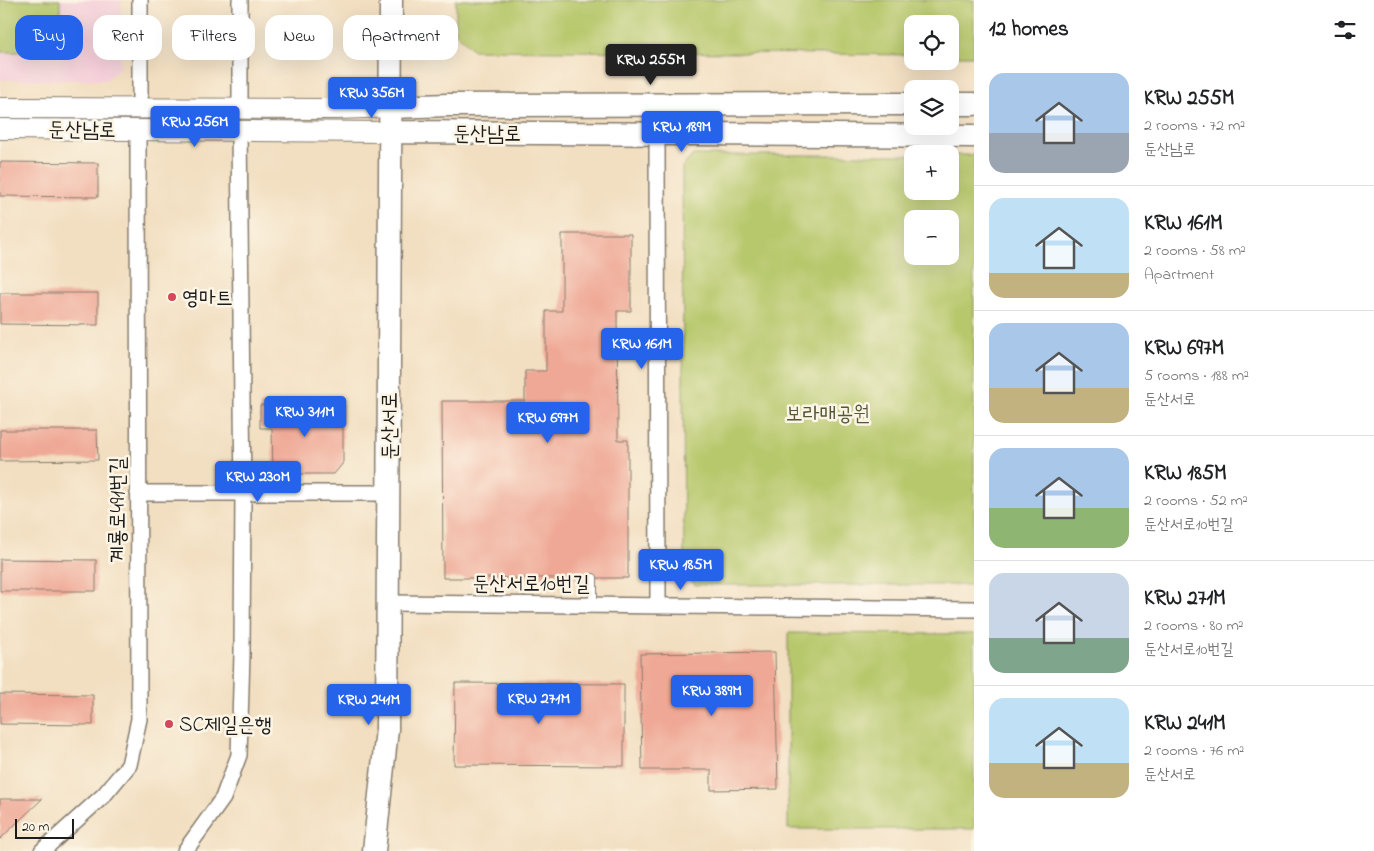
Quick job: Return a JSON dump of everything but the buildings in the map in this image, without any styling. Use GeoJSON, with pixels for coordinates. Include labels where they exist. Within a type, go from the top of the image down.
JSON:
{"type":"FeatureCollection","features":[{"type":"Feature","properties":{"kind":"main road","name":"둔산서로"},"geometry":{"type":"LineString","coordinates":[[374,851],[387,729],[391,0]]}},
{"type":"Feature","properties":{"kind":"main road","name":"둔산남로"},"geometry":{"type":"LineString","coordinates":[[391,107],[458,105],[904,104]]}},
{"type":"Feature","properties":{"kind":"main road"},"geometry":{"type":"LineString","coordinates":[[959,104],[974,104]]}},
{"type":"Feature","properties":{"kind":"main road","name":"둔산남로"},"geometry":{"type":"LineString","coordinates":[[390,132],[974,136]]}},
{"type":"Feature","properties":{"kind":"street"},"geometry":{"type":"LineString","coordinates":[[140,0],[140,108]]}},
{"type":"Feature","properties":{"kind":"street"},"geometry":{"type":"LineString","coordinates":[[240,0],[240,108]]}},
{"type":"Feature","properties":{"kind":"street","name":"둔산남로"},"geometry":{"type":"LineString","coordinates":[[0,108],[337,109],[391,107]]}},
{"type":"Feature","properties":{"kind":"street","name":"둔산남로"},"geometry":{"type":"LineString","coordinates":[[0,128],[390,132]]}},
{"type":"Feature","properties":{"kind":"street","name":"계룡로491번길"},"geometry":{"type":"LineString","coordinates":[[42,851],[104,795],[129,764],[139,719],[138,130]]}},
{"type":"Feature","properties":{"kind":"street"},"geometry":{"type":"LineString","coordinates":[[185,851],[223,798],[239,755],[243,493],[239,131]]}},
{"type":"Feature","properties":{"kind":"street"},"geometry":{"type":"LineString","coordinates":[[657,134],[658,606]]}},
{"type":"Feature","properties":{"kind":"street"},"geometry":{"type":"LineString","coordinates":[[138,493],[389,493]]}},
{"type":"Feature","properties":{"kind":"street","name":"둔산서로10번길"},"geometry":{"type":"LineString","coordinates":[[388,603],[974,609]]}},
{"type":"Feature","properties":{"kind":"lane"},"geometry":{"type":"LineString","coordinates":[[593,578],[593,605]]}},
{"type":"Feature","properties":{"kind":"shaded area"},"geometry":{"type":"Polygon","coordinates":[[[0,0],[121,0],[121,15],[93,15],[93,60],[120,60],[120,67],[106,80],[0,80],[0,0]]]}},
{"type":"Feature","properties":{"kind":"green space"},"geometry":{"type":"Polygon","coordinates":[[[0,0],[60,0],[60,15],[15,15],[15,52],[0,52],[0,0]]]}},
{"type":"Feature","properties":{"kind":"green space"},"geometry":{"type":"Polygon","coordinates":[[[456,0],[974,0],[974,56],[959,56],[959,15],[904,15],[904,55],[473,50],[458,35],[458,15],[456,15],[456,0]]]}},
{"type":"Feature","properties":{"kind":"green space","name":"보라매공원"},"geometry":{"type":"Polygon","coordinates":[[[693,155],[904,155],[904,200],[959,200],[959,155],[974,155],[974,585],[695,585],[684,571],[682,167],[693,155]]]}},
{"type":"Feature","properties":{"kind":"green space"},"geometry":{"type":"Polygon","coordinates":[[[788,633],[974,634],[974,829],[788,829],[788,633]]]}},
{"type":"Feature","properties":{"kind":"place","name":"영마트"},"geometry":{"type":"Point","coordinates":[172,297]}},
{"type":"Feature","properties":{"kind":"place","name":"SC제일은행"},"geometry":{"type":"Point","coordinates":[169,724]}}]}
